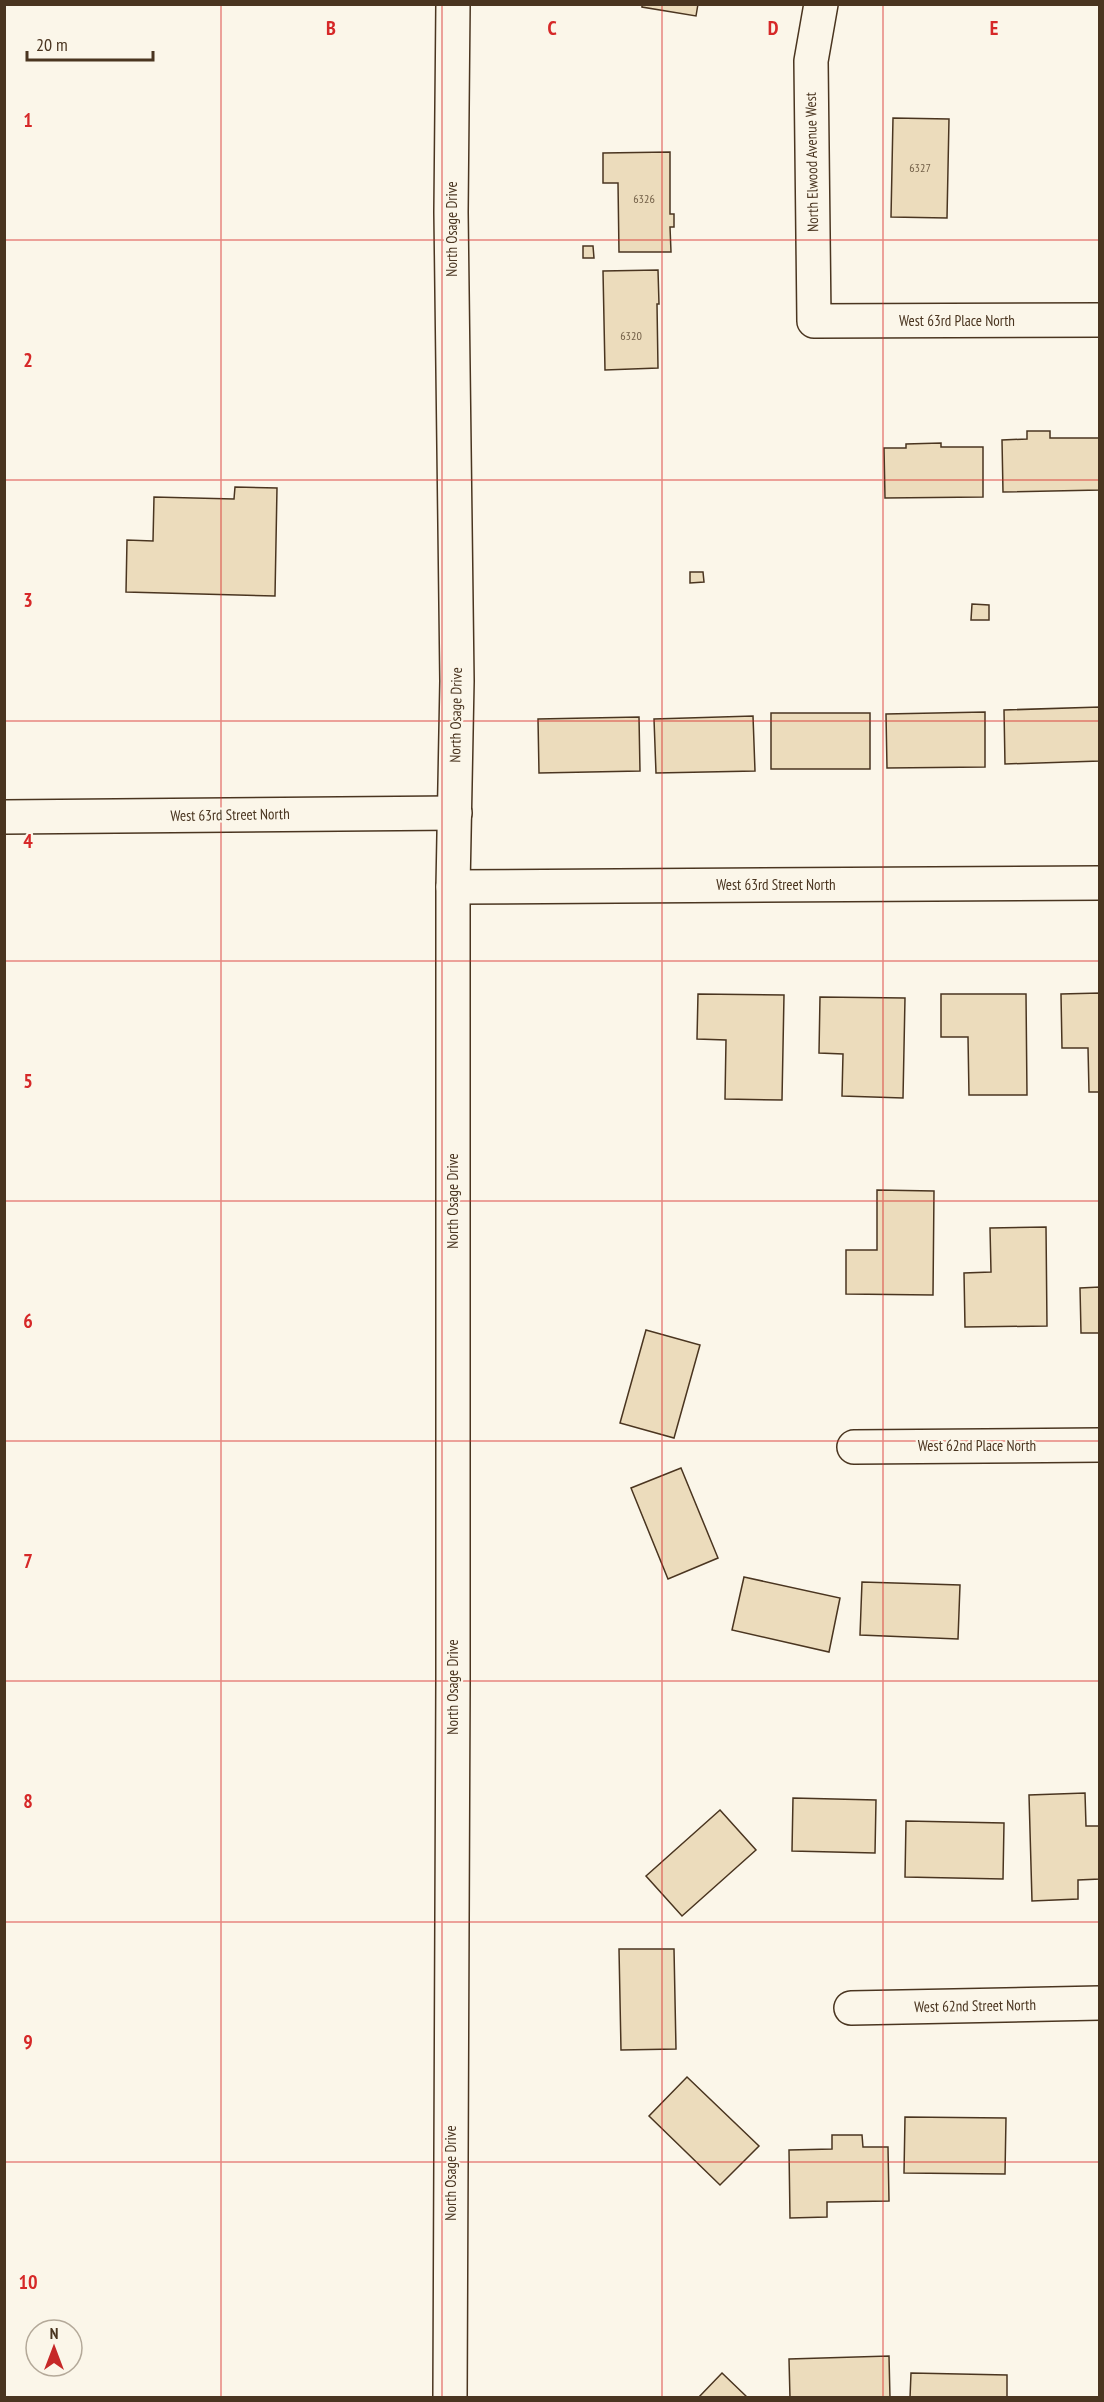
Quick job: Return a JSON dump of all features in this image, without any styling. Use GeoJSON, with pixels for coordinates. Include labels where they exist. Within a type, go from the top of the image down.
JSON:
{"type":"FeatureCollection","features":[{"type":"Feature","properties":{"kind":"street","name":"North Osage Drive"},"geometry":{"type":"LineString","coordinates":[[450,2397],[453,887],[457,681],[451,212],[453,4]]}},
{"type":"Feature","properties":{"kind":"street","name":"North Elwood Avenue West"},"geometry":{"type":"LineString","coordinates":[[814,321],[811,61],[821,4]]}},
{"type":"Feature","properties":{"kind":"street","name":"West 63rd Place North"},"geometry":{"type":"LineString","coordinates":[[814,321],[1100,320]]}},
{"type":"Feature","properties":{"kind":"street","name":"West 63rd Street North"},"geometry":{"type":"LineString","coordinates":[[4,816],[455,813]]}},
{"type":"Feature","properties":{"kind":"street","name":"West 63rd Street North"},"geometry":{"type":"LineString","coordinates":[[453,887],[1100,884]]}},
{"type":"Feature","properties":{"kind":"street","name":"West 62nd Place North"},"geometry":{"type":"LineString","coordinates":[[854,1447],[1100,1445]]}},
{"type":"Feature","properties":{"kind":"street","name":"West 62nd Street North"},"geometry":{"type":"LineString","coordinates":[[851,2008],[1100,2003]]}},
{"type":"Feature","properties":{"kind":"building"},"geometry":{"type":"Polygon","coordinates":[[[642,4],[698,4],[696,16],[642,7],[642,4]]]}},
{"type":"Feature","properties":{"kind":"building"},"geometry":{"type":"Polygon","coordinates":[[[893,118],[949,119],[947,218],[891,217],[893,118]]]}},
{"type":"Feature","properties":{"kind":"building"},"geometry":{"type":"Polygon","coordinates":[[[670,152],[670,214],[674,214],[674,227],[670,227],[671,252],[619,252],[618,183],[603,183],[603,153],[670,152]]]}},
{"type":"Feature","properties":{"kind":"building"},"geometry":{"type":"Polygon","coordinates":[[[583,246],[593,246],[594,258],[583,258],[583,246]]]}},
{"type":"Feature","properties":{"kind":"building"},"geometry":{"type":"Polygon","coordinates":[[[658,270],[658,368],[605,370],[603,271],[658,270]]]}},
{"type":"Feature","properties":{"kind":"building"},"geometry":{"type":"Polygon","coordinates":[[[1027,431],[1050,431],[1050,438],[1100,438],[1100,490],[1003,492],[1002,440],[1027,439],[1027,431]]]}},
{"type":"Feature","properties":{"kind":"building"},"geometry":{"type":"Polygon","coordinates":[[[941,443],[941,447],[983,447],[983,497],[885,498],[884,448],[906,448],[906,444],[941,443]]]}},
{"type":"Feature","properties":{"kind":"building"},"geometry":{"type":"Polygon","coordinates":[[[235,487],[277,488],[275,596],[126,592],[127,540],[153,541],[154,497],[234,499],[235,487]]]}},
{"type":"Feature","properties":{"kind":"building"},"geometry":{"type":"Polygon","coordinates":[[[690,572],[703,572],[704,582],[690,583],[690,572]]]}},
{"type":"Feature","properties":{"kind":"building"},"geometry":{"type":"Polygon","coordinates":[[[972,604],[989,605],[989,620],[971,620],[972,604]]]}},
{"type":"Feature","properties":{"kind":"building"},"geometry":{"type":"Polygon","coordinates":[[[1100,707],[1100,761],[1005,764],[1004,710],[1100,707]]]}},
{"type":"Feature","properties":{"kind":"building"},"geometry":{"type":"Polygon","coordinates":[[[985,712],[985,767],[887,768],[886,714],[985,712]]]}},
{"type":"Feature","properties":{"kind":"building"},"geometry":{"type":"Polygon","coordinates":[[[771,713],[870,713],[870,769],[771,769],[771,713]]]}},
{"type":"Feature","properties":{"kind":"building"},"geometry":{"type":"Polygon","coordinates":[[[753,716],[755,771],[656,773],[654,719],[753,716]]]}},
{"type":"Feature","properties":{"kind":"building"},"geometry":{"type":"Polygon","coordinates":[[[639,717],[640,771],[539,773],[538,719],[639,717]]]}},
{"type":"Feature","properties":{"kind":"building"},"geometry":{"type":"Polygon","coordinates":[[[1100,993],[1100,1092],[1089,1092],[1088,1048],[1062,1048],[1061,994],[1100,993]]]}},
{"type":"Feature","properties":{"kind":"building"},"geometry":{"type":"Polygon","coordinates":[[[698,994],[784,995],[782,1100],[725,1099],[726,1040],[697,1039],[698,994]]]}},
{"type":"Feature","properties":{"kind":"building"},"geometry":{"type":"Polygon","coordinates":[[[941,994],[1026,994],[1027,1095],[969,1095],[968,1037],[941,1037],[941,994]]]}},
{"type":"Feature","properties":{"kind":"building"},"geometry":{"type":"Polygon","coordinates":[[[820,997],[905,998],[903,1098],[842,1096],[843,1054],[819,1053],[820,997]]]}},
{"type":"Feature","properties":{"kind":"building"},"geometry":{"type":"Polygon","coordinates":[[[877,1190],[934,1191],[933,1295],[846,1294],[846,1250],[877,1250],[877,1190]]]}},
{"type":"Feature","properties":{"kind":"building"},"geometry":{"type":"Polygon","coordinates":[[[1046,1227],[1047,1326],[965,1327],[964,1273],[991,1272],[990,1228],[1046,1227]]]}},
{"type":"Feature","properties":{"kind":"building"},"geometry":{"type":"Polygon","coordinates":[[[1100,1287],[1100,1333],[1081,1333],[1080,1288],[1100,1287]]]}},
{"type":"Feature","properties":{"kind":"building"},"geometry":{"type":"Polygon","coordinates":[[[646,1330],[700,1345],[674,1438],[620,1423],[646,1330]]]}},
{"type":"Feature","properties":{"kind":"building"},"geometry":{"type":"Polygon","coordinates":[[[681,1468],[718,1558],[668,1579],[631,1488],[681,1468]]]}},
{"type":"Feature","properties":{"kind":"building"},"geometry":{"type":"Polygon","coordinates":[[[744,1577],[840,1598],[829,1652],[732,1630],[744,1577]]]}},
{"type":"Feature","properties":{"kind":"building"},"geometry":{"type":"Polygon","coordinates":[[[862,1582],[960,1585],[958,1639],[860,1635],[862,1582]]]}},
{"type":"Feature","properties":{"kind":"building"},"geometry":{"type":"Polygon","coordinates":[[[1085,1793],[1086,1826],[1100,1826],[1100,1879],[1078,1880],[1078,1899],[1032,1901],[1029,1795],[1085,1793]]]}},
{"type":"Feature","properties":{"kind":"building"},"geometry":{"type":"Polygon","coordinates":[[[793,1798],[876,1800],[875,1853],[792,1851],[793,1798]]]}},
{"type":"Feature","properties":{"kind":"building"},"geometry":{"type":"Polygon","coordinates":[[[720,1810],[756,1850],[682,1916],[646,1876],[720,1810]]]}},
{"type":"Feature","properties":{"kind":"building"},"geometry":{"type":"Polygon","coordinates":[[[906,1821],[1004,1823],[1003,1879],[905,1877],[906,1821]]]}},
{"type":"Feature","properties":{"kind":"building"},"geometry":{"type":"Polygon","coordinates":[[[619,1949],[674,1949],[676,2049],[621,2050],[619,1949]]]}},
{"type":"Feature","properties":{"kind":"building"},"geometry":{"type":"Polygon","coordinates":[[[687,2077],[759,2146],[720,2185],[649,2116],[687,2077]]]}},
{"type":"Feature","properties":{"kind":"building"},"geometry":{"type":"Polygon","coordinates":[[[905,2117],[1006,2118],[1005,2174],[904,2173],[905,2117]]]}},
{"type":"Feature","properties":{"kind":"building"},"geometry":{"type":"Polygon","coordinates":[[[832,2135],[862,2135],[863,2147],[888,2147],[889,2201],[827,2202],[827,2217],[790,2218],[789,2150],[832,2149],[832,2135]]]}},
{"type":"Feature","properties":{"kind":"building"},"geometry":{"type":"Polygon","coordinates":[[[889,2356],[890,2398],[790,2398],[789,2359],[889,2356]]]}},
{"type":"Feature","properties":{"kind":"building"},"geometry":{"type":"Polygon","coordinates":[[[722,2373],[748,2398],[698,2398],[722,2373]]]}},
{"type":"Feature","properties":{"kind":"building"},"geometry":{"type":"Polygon","coordinates":[[[911,2373],[1007,2375],[1007,2398],[910,2398],[911,2373]]]}}]}
